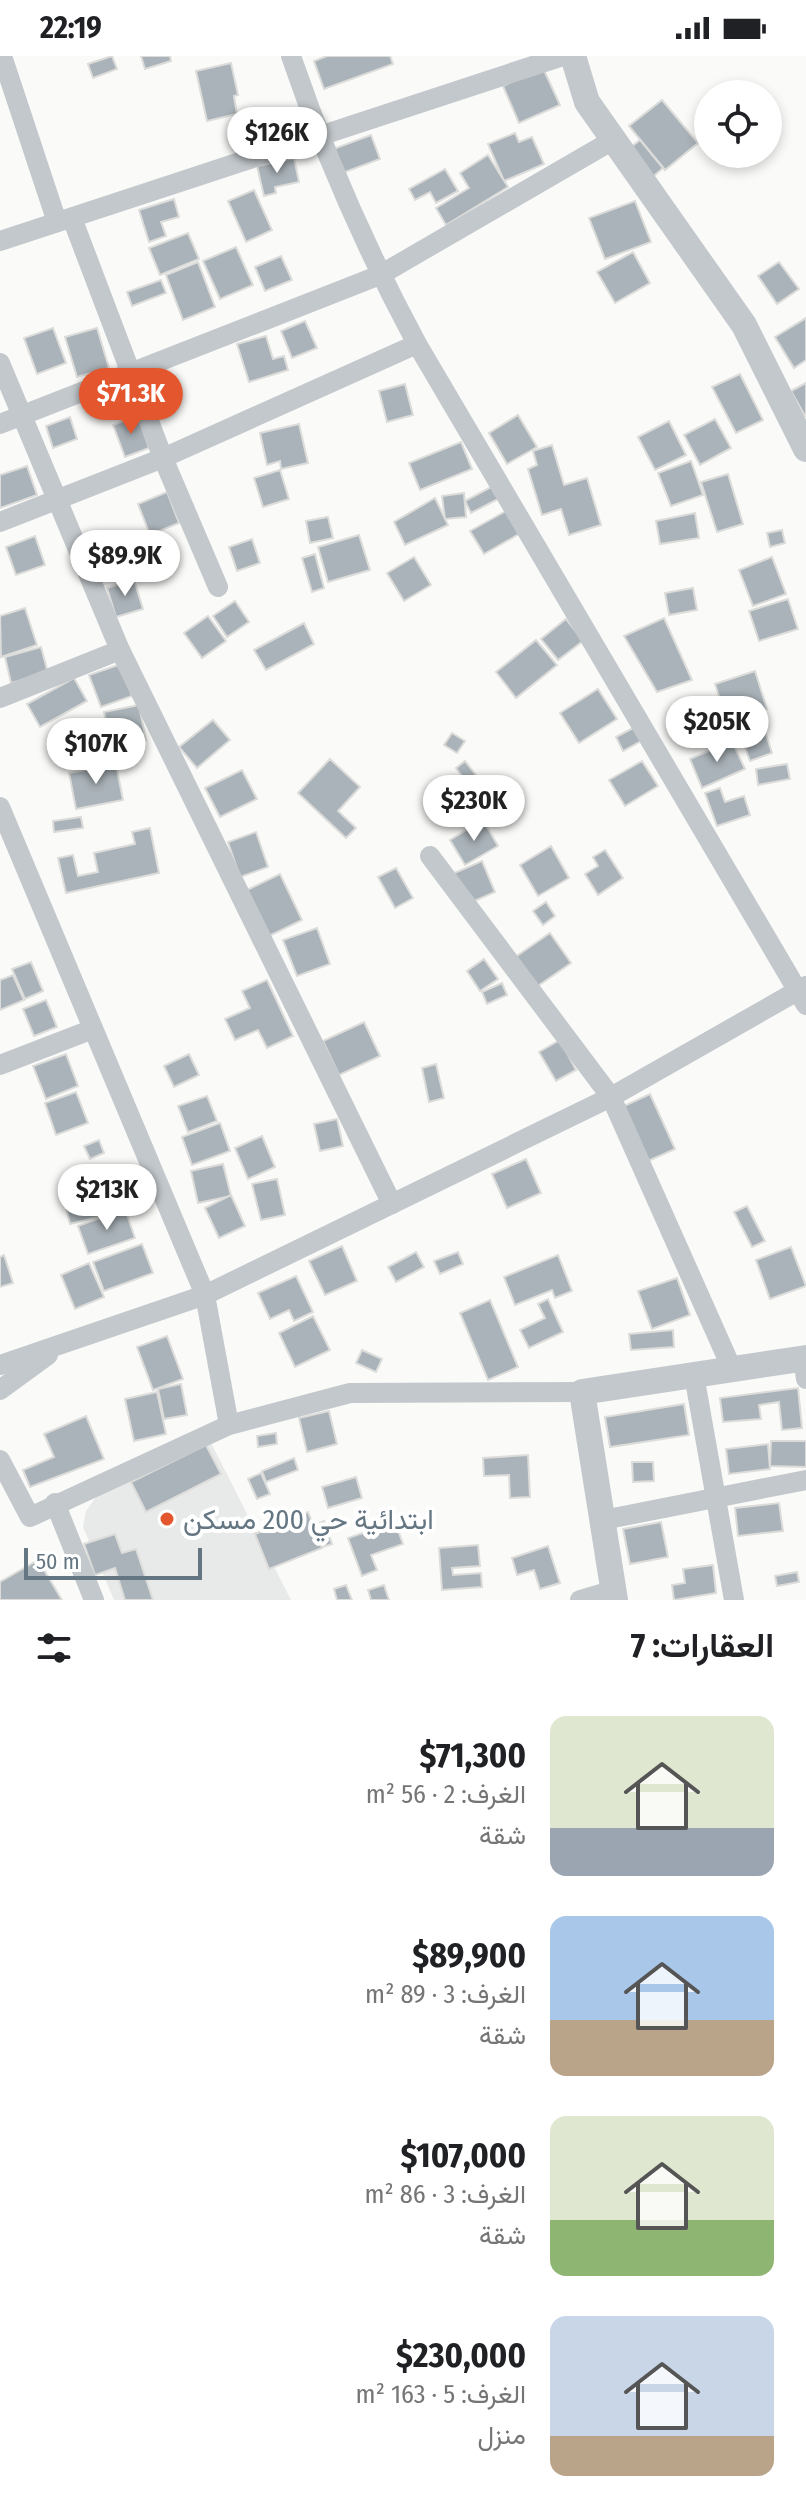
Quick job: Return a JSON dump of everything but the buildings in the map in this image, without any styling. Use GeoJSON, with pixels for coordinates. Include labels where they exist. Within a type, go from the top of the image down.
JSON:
{"type":"FeatureCollection","features":[{"type":"Feature","properties":{"kind":"street"},"geometry":{"type":"LineString","coordinates":[[2,56],[64,220],[133,374],[163,458],[218,587]]}},
{"type":"Feature","properties":{"kind":"street"},"geometry":{"type":"LineString","coordinates":[[0,1365],[205,1295],[611,1097],[803,994],[417,344],[380,275],[318,136],[291,56]]}},
{"type":"Feature","properties":{"kind":"street"},"geometry":{"type":"LineString","coordinates":[[0,241],[563,56]]}},
{"type":"Feature","properties":{"kind":"street"},"geometry":{"type":"LineString","coordinates":[[573,56],[587,102],[744,325],[806,449]]}},
{"type":"Feature","properties":{"kind":"street"},"geometry":{"type":"LineString","coordinates":[[0,424],[380,275],[613,140]]}},
{"type":"Feature","properties":{"kind":"street"},"geometry":{"type":"LineString","coordinates":[[0,522],[163,458],[417,344]]}},
{"type":"Feature","properties":{"kind":"street"},"geometry":{"type":"LineString","coordinates":[[0,363],[120,650],[392,1204]]}},
{"type":"Feature","properties":{"kind":"street"},"geometry":{"type":"LineString","coordinates":[[0,698],[120,650]]}},
{"type":"Feature","properties":{"kind":"street"},"geometry":{"type":"LineString","coordinates":[[0,807],[205,1295],[229,1425]]}},
{"type":"Feature","properties":{"kind":"street"},"geometry":{"type":"LineString","coordinates":[[430,856],[611,1097],[732,1369]]}},
{"type":"Feature","properties":{"kind":"street"},"geometry":{"type":"LineString","coordinates":[[0,1065],[93,1029]]}},
{"type":"Feature","properties":{"kind":"street"},"geometry":{"type":"LineString","coordinates":[[0,1390],[66,1342]]}},
{"type":"Feature","properties":{"kind":"street"},"geometry":{"type":"LineString","coordinates":[[0,1460],[30,1517],[229,1425],[350,1393],[582,1392],[732,1369],[805,1365]]}},
{"type":"Feature","properties":{"kind":"street"},"geometry":{"type":"LineString","coordinates":[[694,1375],[734,1600]]}},
{"type":"Feature","properties":{"kind":"street"},"geometry":{"type":"LineString","coordinates":[[580,1600],[615,1595],[582,1392]]}},
{"type":"Feature","properties":{"kind":"street"},"geometry":{"type":"LineString","coordinates":[[603,1520],[716,1495],[806,1480]]}},
{"type":"Feature","properties":{"kind":"street"},"geometry":{"type":"LineString","coordinates":[[55,1503],[94,1600]]}},
{"type":"Feature","properties":{"kind":"shaded area","name":"ابتدائية حي 200 مسكن"},"geometry":{"type":"Polygon","coordinates":[[[211,1443],[291,1600],[114,1600],[83,1527],[86,1511],[96,1497],[211,1443]]]}},
{"type":"Feature","properties":{"kind":"place","name":"ابتدائية حي 200 مسكن"},"geometry":{"type":"Point","coordinates":[167,1519]}}]}
